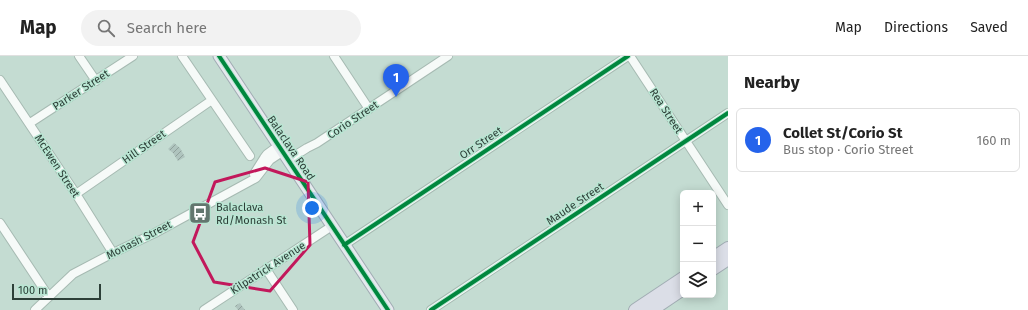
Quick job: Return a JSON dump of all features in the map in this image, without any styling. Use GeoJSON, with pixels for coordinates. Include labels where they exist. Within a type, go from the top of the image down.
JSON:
{"type":"FeatureCollection","features":[{"type":"Feature","properties":{"kind":"highway"},"geometry":{"type":"LineString","coordinates":[[716,256],[728,248]]}},
{"type":"Feature","properties":{"kind":"highway"},"geometry":{"type":"LineString","coordinates":[[716,267],[728,259]]}},
{"type":"Feature","properties":{"kind":"highway"},"geometry":{"type":"LineString","coordinates":[[635,310],[680,280]]}},
{"type":"Feature","properties":{"kind":"highway"},"geometry":{"type":"LineString","coordinates":[[652,310],[680,291]]}},
{"type":"Feature","properties":{"kind":"main road","name":"Balaclava Road"},"geometry":{"type":"LineString","coordinates":[[218,56],[388,310]]}},
{"type":"Feature","properties":{"kind":"street"},"geometry":{"type":"LineString","coordinates":[[79,56],[96,81]]}},
{"type":"Feature","properties":{"kind":"street","name":"Parker Street"},"geometry":{"type":"LineString","coordinates":[[30,123],[133,56]]}},
{"type":"Feature","properties":{"kind":"street"},"geometry":{"type":"LineString","coordinates":[[182,56],[250,156]]}},
{"type":"Feature","properties":{"kind":"street"},"geometry":{"type":"LineString","coordinates":[[334,56],[369,109]]}},
{"type":"Feature","properties":{"kind":"street","name":"Corio Street"},"geometry":{"type":"LineString","coordinates":[[285,156],[317,143],[448,56]]}},
{"type":"Feature","properties":{"kind":"street","name":"Rea Street"},"geometry":{"type":"LineString","coordinates":[[629,56],[728,205]]}},
{"type":"Feature","properties":{"kind":"street","name":"Orr Street"},"geometry":{"type":"LineString","coordinates":[[344,245],[629,56]]}},
{"type":"Feature","properties":{"kind":"street","name":"McEwen Street"},"geometry":{"type":"LineString","coordinates":[[0,80],[30,123],[113,253]]}},
{"type":"Feature","properties":{"kind":"street","name":"Hill Street"},"geometry":{"type":"LineString","coordinates":[[76,194],[212,100]]}},
{"type":"Feature","properties":{"kind":"street","name":"Maude Street"},"geometry":{"type":"LineString","coordinates":[[431,310],[728,113]]}},
{"type":"Feature","properties":{"kind":"street","name":"Monash Street"},"geometry":{"type":"LineString","coordinates":[[35,310],[73,274],[155,233],[250,182],[256,178],[270,160],[285,156]]}},
{"type":"Feature","properties":{"kind":"street","name":"Kilpatrick Avenue"},"geometry":{"type":"LineString","coordinates":[[204,310],[332,226]]}},
{"type":"Feature","properties":{"kind":"street"},"geometry":{"type":"LineString","coordinates":[[1,228],[49,297]]}},
{"type":"Feature","properties":{"kind":"street"},"geometry":{"type":"LineString","coordinates":[[266,269],[293,310]]}},
{"type":"Feature","properties":{"kind":"highlighted area"},"geometry":{"type":"Polygon","coordinates":[[[265,168],[308,182],[310,245],[270,291],[214,282],[193,242],[215,182],[265,168]]]}},
{"type":"Feature","properties":{"kind":"building"},"geometry":{"type":"Polygon","coordinates":[[[174,143],[180,148],[185,157],[178,161],[173,153],[168,149],[174,143]]]}},
{"type":"Feature","properties":{"kind":"building"},"geometry":{"type":"Polygon","coordinates":[[[240,303],[245,310],[238,310],[235,306],[240,303]]]}},
{"type":"Feature","properties":{"kind":"cycle path"},"geometry":{"type":"LineString","coordinates":[[219,56],[388,310]]}},
{"type":"Feature","properties":{"kind":"cycle path"},"geometry":{"type":"LineString","coordinates":[[344,245],[628,56]]}},
{"type":"Feature","properties":{"kind":"cycle path"},"geometry":{"type":"LineString","coordinates":[[431,310],[728,113]]}},
{"type":"Feature","properties":{"kind":"place","name":"Collet St/Corio St"},"geometry":{"type":"Point","coordinates":[396,97]}},
{"type":"Feature","properties":{"kind":"place","name":"Balaclava Rd/Monash St"},"geometry":{"type":"Point","coordinates":[200,213]}}]}
